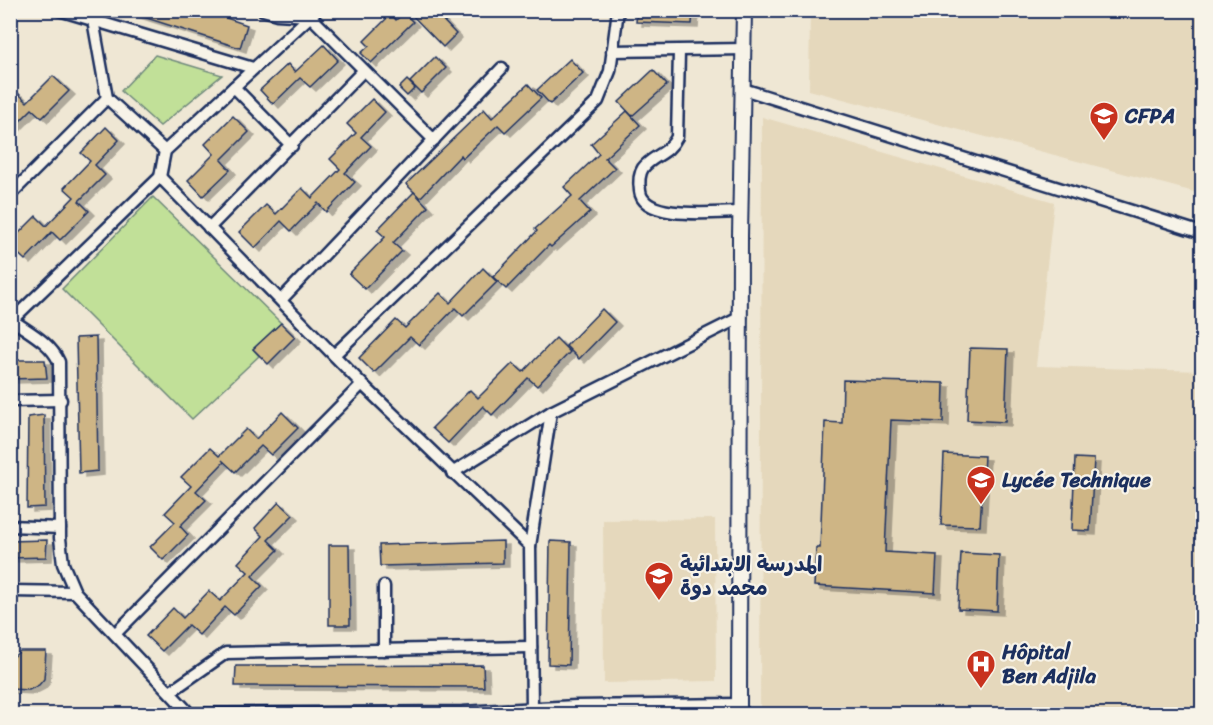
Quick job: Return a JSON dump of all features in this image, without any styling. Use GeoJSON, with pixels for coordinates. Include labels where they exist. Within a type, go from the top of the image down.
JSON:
{"type":"FeatureCollection","features":[{"type":"Feature","properties":{"kind":"street"},"geometry":{"type":"LineString","coordinates":[[59,10],[94,15],[253,68]]}},
{"type":"Feature","properties":{"kind":"street"},"geometry":{"type":"LineString","coordinates":[[263,10],[277,14],[313,13]]}},
{"type":"Feature","properties":{"kind":"street"},"geometry":{"type":"LineString","coordinates":[[334,355],[598,101],[610,71],[618,10]]}},
{"type":"Feature","properties":{"kind":"street"},"geometry":{"type":"LineString","coordinates":[[150,714],[739,709],[744,10]]}},
{"type":"Feature","properties":{"kind":"street"},"geometry":{"type":"LineString","coordinates":[[189,713],[75,592],[63,564],[60,528],[59,362],[56,355],[42,341],[11,320],[160,177],[165,151],[313,13]]}},
{"type":"Feature","properties":{"kind":"street"},"geometry":{"type":"LineString","coordinates":[[313,13],[363,71],[435,140]]}},
{"type":"Feature","properties":{"kind":"street"},"geometry":{"type":"LineString","coordinates":[[94,15],[107,98],[165,151]]}},
{"type":"Feature","properties":{"kind":"street"},"geometry":{"type":"LineString","coordinates":[[612,51],[678,52],[745,49]]}},
{"type":"Feature","properties":{"kind":"street"},"geometry":{"type":"LineString","coordinates":[[678,52],[677,137],[672,148],[644,167],[639,185],[640,195],[649,207],[667,212],[741,212]]}},
{"type":"Feature","properties":{"kind":"street"},"geometry":{"type":"LineString","coordinates":[[281,300],[502,68]]}},
{"type":"Feature","properties":{"kind":"street"},"geometry":{"type":"LineString","coordinates":[[209,228],[292,146],[363,71]]}},
{"type":"Feature","properties":{"kind":"street"},"geometry":{"type":"LineString","coordinates":[[234,87],[292,146]]}},
{"type":"Feature","properties":{"kind":"street"},"geometry":{"type":"LineString","coordinates":[[743,89],[1203,232]]}},
{"type":"Feature","properties":{"kind":"street"},"geometry":{"type":"LineString","coordinates":[[10,195],[107,98]]}},
{"type":"Feature","properties":{"kind":"street"},"geometry":{"type":"LineString","coordinates":[[160,177],[362,384],[530,546]]}},
{"type":"Feature","properties":{"kind":"street"},"geometry":{"type":"LineString","coordinates":[[452,473],[551,412],[741,317]]}},
{"type":"Feature","properties":{"kind":"street"},"geometry":{"type":"LineString","coordinates":[[115,634],[362,384]]}},
{"type":"Feature","properties":{"kind":"street"},"geometry":{"type":"LineString","coordinates":[[10,401],[61,400]]}},
{"type":"Feature","properties":{"kind":"street"},"geometry":{"type":"LineString","coordinates":[[532,709],[530,546],[551,412]]}},
{"type":"Feature","properties":{"kind":"street"},"geometry":{"type":"LineString","coordinates":[[10,526],[60,528]]}},
{"type":"Feature","properties":{"kind":"street"},"geometry":{"type":"LineString","coordinates":[[384,586],[384,650]]}},
{"type":"Feature","properties":{"kind":"street"},"geometry":{"type":"LineString","coordinates":[[10,591],[75,592]]}},
{"type":"Feature","properties":{"kind":"street"},"geometry":{"type":"LineString","coordinates":[[170,692],[226,653],[531,647]]}},
{"type":"Feature","properties":{"kind":"shaded area","name":"CFPA"},"geometry":{"type":"Polygon","coordinates":[[[810,11],[1202,11],[1202,194],[809,90],[810,11]]]}},
{"type":"Feature","properties":{"kind":"shaded area","name":"Lycée Technique"},"geometry":{"type":"Polygon","coordinates":[[[762,117],[1054,202],[1036,366],[1202,371],[1202,714],[760,714],[762,117]]]}},
{"type":"Feature","properties":{"kind":"shaded area","name":"المدرسة الابتدائية محمد دوة"},"geometry":{"type":"Polygon","coordinates":[[[715,519],[716,681],[604,683],[603,520],[715,519]]]}},
{"type":"Feature","properties":{"kind":"green space"},"geometry":{"type":"Polygon","coordinates":[[[155,55],[222,75],[160,126],[121,91],[155,55]]]}},
{"type":"Feature","properties":{"kind":"green space"},"geometry":{"type":"Polygon","coordinates":[[[153,197],[281,323],[253,349],[259,356],[192,419],[62,289],[153,197]]]}},
{"type":"Feature","properties":{"kind":"building"},"geometry":{"type":"Polygon","coordinates":[[[131,10],[203,10],[247,25],[240,48],[131,13],[131,10]]]}},
{"type":"Feature","properties":{"kind":"building"},"geometry":{"type":"Polygon","coordinates":[[[407,10],[433,10],[456,34],[443,47],[407,10]]]}},
{"type":"Feature","properties":{"kind":"building"},"geometry":{"type":"Polygon","coordinates":[[[637,10],[693,10],[692,24],[636,22],[637,10]]]}},
{"type":"Feature","properties":{"kind":"building"},"geometry":{"type":"Polygon","coordinates":[[[404,13],[413,22],[371,63],[361,53],[369,46],[364,41],[391,14],[396,20],[404,13]]]}},
{"type":"Feature","properties":{"kind":"building"},"geometry":{"type":"Polygon","coordinates":[[[324,45],[338,60],[310,87],[300,78],[273,104],[260,90],[288,64],[295,72],[324,45]]]}},
{"type":"Feature","properties":{"kind":"building"},"geometry":{"type":"Polygon","coordinates":[[[435,57],[446,68],[421,93],[410,82],[435,57]]]}},
{"type":"Feature","properties":{"kind":"building"},"geometry":{"type":"Polygon","coordinates":[[[570,59],[583,73],[550,104],[537,90],[570,59]]]}},
{"type":"Feature","properties":{"kind":"building"},"geometry":{"type":"Polygon","coordinates":[[[653,70],[667,85],[632,116],[619,102],[653,70]]]}},
{"type":"Feature","properties":{"kind":"building"},"geometry":{"type":"Polygon","coordinates":[[[53,76],[69,91],[42,118],[32,109],[10,131],[10,98],[17,92],[27,102],[53,76]]]}},
{"type":"Feature","properties":{"kind":"building"},"geometry":{"type":"Polygon","coordinates":[[[407,80],[415,88],[407,96],[399,88],[407,80]]]}},
{"type":"Feature","properties":{"kind":"building"},"geometry":{"type":"Polygon","coordinates":[[[528,84],[541,98],[505,132],[498,125],[463,158],[461,155],[420,198],[406,184],[484,109],[492,118],[528,84]]]}},
{"type":"Feature","properties":{"kind":"building"},"geometry":{"type":"Polygon","coordinates":[[[372,99],[385,112],[361,137],[371,146],[345,173],[355,182],[326,212],[318,203],[291,231],[281,221],[255,248],[239,232],[266,205],[276,214],[302,188],[312,198],[340,169],[330,159],[356,133],[347,124],[372,99]]]}},
{"type":"Feature","properties":{"kind":"building"},"geometry":{"type":"Polygon","coordinates":[[[627,111],[640,125],[605,158],[615,168],[580,201],[590,212],[551,247],[549,245],[506,289],[493,277],[537,231],[535,229],[572,196],[564,187],[599,154],[591,144],[627,111]]]}},
{"type":"Feature","properties":{"kind":"building"},"geometry":{"type":"Polygon","coordinates":[[[233,116],[249,132],[221,160],[230,170],[203,196],[188,180],[214,154],[205,144],[233,116]]]}},
{"type":"Feature","properties":{"kind":"building"},"geometry":{"type":"Polygon","coordinates":[[[106,127],[119,140],[95,165],[105,175],[79,201],[89,211],[60,240],[52,232],[25,260],[10,246],[10,242],[36,216],[46,226],[74,197],[64,188],[90,161],[81,153],[106,127]]]}},
{"type":"Feature","properties":{"kind":"building"},"geometry":{"type":"Polygon","coordinates":[[[414,192],[428,207],[393,243],[402,251],[365,289],[349,274],[385,237],[377,230],[414,192]]]}},
{"type":"Feature","properties":{"kind":"building"},"geometry":{"type":"Polygon","coordinates":[[[483,268],[497,282],[463,316],[455,308],[419,345],[410,337],[374,373],[359,358],[396,320],[405,328],[440,293],[450,303],[483,268]]]}},
{"type":"Feature","properties":{"kind":"building"},"geometry":{"type":"Polygon","coordinates":[[[602,309],[615,322],[579,359],[566,346],[602,309]]]}},
{"type":"Feature","properties":{"kind":"building"},"geometry":{"type":"Polygon","coordinates":[[[281,323],[295,337],[268,364],[253,349],[281,323]]]}},
{"type":"Feature","properties":{"kind":"building"},"geometry":{"type":"Polygon","coordinates":[[[96,337],[98,471],[79,473],[76,338],[96,337]]]}},
{"type":"Feature","properties":{"kind":"building"},"geometry":{"type":"Polygon","coordinates":[[[556,338],[570,352],[537,386],[528,378],[492,415],[483,406],[448,443],[432,428],[470,390],[478,398],[513,363],[523,372],[556,338]]]}},
{"type":"Feature","properties":{"kind":"building"},"geometry":{"type":"Polygon","coordinates":[[[970,348],[1008,349],[1005,422],[967,420],[970,348]]]}},
{"type":"Feature","properties":{"kind":"building"},"geometry":{"type":"Polygon","coordinates":[[[10,360],[45,360],[47,378],[10,379],[10,360]]]}},
{"type":"Feature","properties":{"kind":"building"},"geometry":{"type":"Polygon","coordinates":[[[843,380],[944,383],[943,422],[891,420],[885,552],[937,555],[935,593],[814,586],[816,548],[820,548],[825,422],[842,423],[843,380]]]}},
{"type":"Feature","properties":{"kind":"building"},"geometry":{"type":"Polygon","coordinates":[[[282,412],[298,428],[271,455],[261,446],[235,472],[222,460],[224,462],[196,491],[206,500],[180,526],[188,535],[163,560],[150,547],[175,522],[165,513],[191,486],[181,477],[210,448],[219,456],[246,429],[256,439],[282,412]]]}},
{"type":"Feature","properties":{"kind":"building"},"geometry":{"type":"Polygon","coordinates":[[[44,415],[45,507],[27,508],[28,417],[44,415]]]}},
{"type":"Feature","properties":{"kind":"building"},"geometry":{"type":"Polygon","coordinates":[[[944,454],[984,456],[980,526],[941,525],[944,454]]]}},
{"type":"Feature","properties":{"kind":"building"},"geometry":{"type":"Polygon","coordinates":[[[1075,458],[1094,459],[1090,531],[1072,530],[1075,458]]]}},
{"type":"Feature","properties":{"kind":"building"},"geometry":{"type":"Polygon","coordinates":[[[279,502],[293,515],[268,540],[278,550],[252,576],[262,586],[234,615],[225,607],[199,635],[188,625],[162,651],[146,636],[173,608],[183,618],[209,591],[220,601],[248,572],[238,563],[263,536],[255,528],[279,502]]]}},
{"type":"Feature","properties":{"kind":"building"},"geometry":{"type":"Polygon","coordinates":[[[47,540],[46,557],[10,558],[10,541],[47,540]]]}},
{"type":"Feature","properties":{"kind":"building"},"geometry":{"type":"Polygon","coordinates":[[[503,541],[503,563],[380,566],[379,545],[503,541]]]}},
{"type":"Feature","properties":{"kind":"building"},"geometry":{"type":"Polygon","coordinates":[[[550,541],[571,542],[569,665],[548,664],[550,541]]]}},
{"type":"Feature","properties":{"kind":"building"},"geometry":{"type":"Polygon","coordinates":[[[329,545],[349,545],[350,625],[329,625],[329,545]]]}},
{"type":"Feature","properties":{"kind":"building"},"geometry":{"type":"Polygon","coordinates":[[[961,553],[999,555],[997,611],[958,609],[961,553]]]}},
{"type":"Feature","properties":{"kind":"building"},"geometry":{"type":"Polygon","coordinates":[[[20,651],[46,651],[44,679],[39,685],[29,690],[10,689],[10,660],[20,651]]]}},
{"type":"Feature","properties":{"kind":"building"},"geometry":{"type":"Polygon","coordinates":[[[483,665],[484,687],[235,686],[236,666],[483,665]]]}},
{"type":"Feature","properties":{"kind":"place","name":"CFPA"},"geometry":{"type":"Point","coordinates":[1104,142]}},
{"type":"Feature","properties":{"kind":"place","name":"Lycée Technique"},"geometry":{"type":"Point","coordinates":[981,506]}},
{"type":"Feature","properties":{"kind":"place","name":"المدرسة الابتدائية محمد دوة"},"geometry":{"type":"Point","coordinates":[659,602]}},
{"type":"Feature","properties":{"kind":"place","name":"Hôpital Ben Adjila"},"geometry":{"type":"Point","coordinates":[981,690]}}]}
